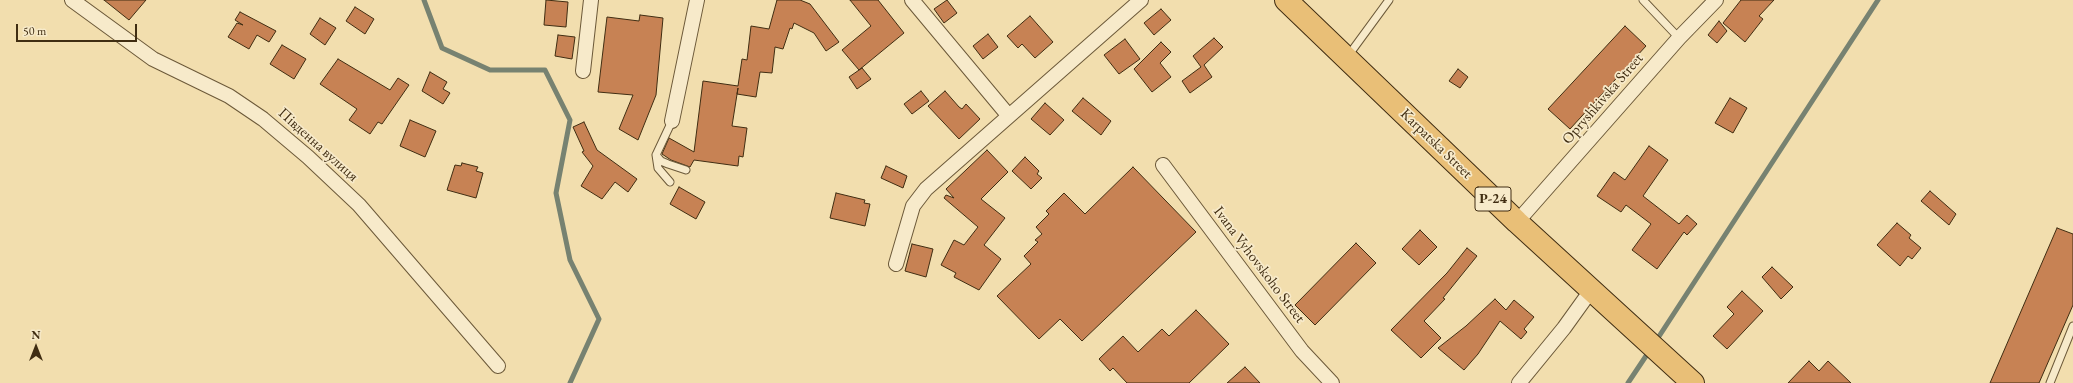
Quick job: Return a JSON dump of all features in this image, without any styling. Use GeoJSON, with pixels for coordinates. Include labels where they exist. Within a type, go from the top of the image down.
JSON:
{"type":"FeatureCollection","features":[{"type":"Feature","properties":{"kind":"main road","name":"Karpatska Street"},"geometry":{"type":"LineString","coordinates":[[1286,0],[1517,222],[1693,383]]}},
{"type":"Feature","properties":{"kind":"street","name":"Південна вулиця"},"geometry":{"type":"LineString","coordinates":[[72,0],[153,59],[235,100],[263,119],[308,157],[359,205],[498,366]]}},
{"type":"Feature","properties":{"kind":"street"},"geometry":{"type":"LineString","coordinates":[[583,71],[590,0]]}},
{"type":"Feature","properties":{"kind":"street"},"geometry":{"type":"LineString","coordinates":[[672,121],[697,0]]}},
{"type":"Feature","properties":{"kind":"street"},"geometry":{"type":"LineString","coordinates":[[912,0],[1008,115]]}},
{"type":"Feature","properties":{"kind":"street"},"geometry":{"type":"LineString","coordinates":[[896,264],[913,206],[926,189],[1008,115],[1141,0]]}},
{"type":"Feature","properties":{"kind":"street","name":"Opryshkivska Street"},"geometry":{"type":"LineString","coordinates":[[1517,222],[1679,38],[1716,0]]}},
{"type":"Feature","properties":{"kind":"street","name":"Ivana Vyhovskoho Street"},"geometry":{"type":"LineString","coordinates":[[1163,165],[1302,351],[1332,383]]}},
{"type":"Feature","properties":{"kind":"street"},"geometry":{"type":"LineString","coordinates":[[1519,383],[1564,328],[1592,289]]}},
{"type":"Feature","properties":{"kind":"lane"},"geometry":{"type":"LineString","coordinates":[[1347,58],[1390,0]]}},
{"type":"Feature","properties":{"kind":"lane"},"geometry":{"type":"LineString","coordinates":[[1643,0],[1679,38]]}},
{"type":"Feature","properties":{"kind":"lane"},"geometry":{"type":"LineString","coordinates":[[670,182],[658,168],[656,155],[672,121]]}},
{"type":"Feature","properties":{"kind":"lane"},"geometry":{"type":"LineString","coordinates":[[656,155],[661,161],[686,170]]}},
{"type":"Feature","properties":{"kind":"lane"},"geometry":{"type":"LineString","coordinates":[[2050,383],[2073,326]]}},
{"type":"Feature","properties":{"kind":"building"},"geometry":{"type":"Polygon","coordinates":[[[104,0],[146,0],[129,20],[104,0]]]}},
{"type":"Feature","properties":{"kind":"building"},"geometry":{"type":"Polygon","coordinates":[[[546,0],[568,2],[566,27],[544,25],[546,0]]]}},
{"type":"Feature","properties":{"kind":"building"},"geometry":{"type":"Polygon","coordinates":[[[777,0],[800,0],[810,4],[839,42],[826,51],[814,33],[794,23],[792,29],[790,28],[783,49],[775,47],[772,73],[760,72],[756,97],[737,94],[732,126],[747,128],[743,157],[739,156],[738,166],[694,160],[690,167],[671,160],[662,154],[669,138],[694,152],[703,81],[738,86],[742,59],[747,60],[751,26],[769,29],[777,0]]]}},
{"type":"Feature","properties":{"kind":"building"},"geometry":{"type":"Polygon","coordinates":[[[850,0],[878,0],[904,33],[859,70],[842,50],[871,26],[850,0]]]}},
{"type":"Feature","properties":{"kind":"building"},"geometry":{"type":"Polygon","coordinates":[[[947,0],[957,13],[944,23],[934,9],[947,0]]]}},
{"type":"Feature","properties":{"kind":"building"},"geometry":{"type":"Polygon","coordinates":[[[1741,0],[1774,0],[1759,16],[1763,19],[1745,42],[1723,23],[1741,0]]]}},
{"type":"Feature","properties":{"kind":"building"},"geometry":{"type":"Polygon","coordinates":[[[355,7],[374,19],[365,34],[346,21],[355,7]]]}},
{"type":"Feature","properties":{"kind":"building"},"geometry":{"type":"Polygon","coordinates":[[[1161,9],[1171,20],[1154,35],[1144,23],[1161,9]]]}},
{"type":"Feature","properties":{"kind":"building"},"geometry":{"type":"Polygon","coordinates":[[[240,12],[276,31],[269,42],[257,35],[249,49],[228,37],[237,23],[243,25],[235,20],[240,12]]]}},
{"type":"Feature","properties":{"kind":"building"},"geometry":{"type":"Polygon","coordinates":[[[640,15],[663,18],[656,95],[638,140],[619,129],[633,95],[598,92],[607,17],[639,21],[640,15]]]}},
{"type":"Feature","properties":{"kind":"building"},"geometry":{"type":"Polygon","coordinates":[[[1030,16],[1053,42],[1035,58],[1022,44],[1018,48],[1007,36],[1030,16]]]}},
{"type":"Feature","properties":{"kind":"building"},"geometry":{"type":"Polygon","coordinates":[[[320,18],[336,28],[325,45],[310,34],[320,18]]]}},
{"type":"Feature","properties":{"kind":"building"},"geometry":{"type":"Polygon","coordinates":[[[1719,21],[1727,31],[1717,43],[1708,35],[1719,21]]]}},
{"type":"Feature","properties":{"kind":"building"},"geometry":{"type":"Polygon","coordinates":[[[1625,26],[1646,46],[1570,129],[1548,109],[1625,26]]]}},
{"type":"Feature","properties":{"kind":"building"},"geometry":{"type":"Polygon","coordinates":[[[988,34],[998,47],[983,59],[973,46],[988,34]]]}},
{"type":"Feature","properties":{"kind":"building"},"geometry":{"type":"Polygon","coordinates":[[[558,35],[575,37],[572,59],[555,56],[558,35]]]}},
{"type":"Feature","properties":{"kind":"building"},"geometry":{"type":"Polygon","coordinates":[[[1214,38],[1223,47],[1204,65],[1212,77],[1190,93],[1182,81],[1201,67],[1193,56],[1214,38]]]}},
{"type":"Feature","properties":{"kind":"building"},"geometry":{"type":"Polygon","coordinates":[[[1125,39],[1140,59],[1119,74],[1104,55],[1125,39]]]}},
{"type":"Feature","properties":{"kind":"building"},"geometry":{"type":"Polygon","coordinates":[[[1161,42],[1171,52],[1160,63],[1171,77],[1152,92],[1134,69],[1161,42]]]}},
{"type":"Feature","properties":{"kind":"building"},"geometry":{"type":"Polygon","coordinates":[[[282,45],[306,59],[294,79],[270,64],[282,45]]]}},
{"type":"Feature","properties":{"kind":"building"},"geometry":{"type":"Polygon","coordinates":[[[338,59],[390,90],[398,78],[409,85],[382,124],[378,122],[370,134],[349,120],[357,109],[320,84],[338,59]]]}},
{"type":"Feature","properties":{"kind":"building"},"geometry":{"type":"Polygon","coordinates":[[[862,68],[871,79],[857,89],[849,77],[862,68]]]}},
{"type":"Feature","properties":{"kind":"building"},"geometry":{"type":"Polygon","coordinates":[[[1458,69],[1468,77],[1460,88],[1449,81],[1458,69]]]}},
{"type":"Feature","properties":{"kind":"building"},"geometry":{"type":"Polygon","coordinates":[[[430,72],[447,82],[443,89],[450,93],[443,104],[422,91],[430,72]]]}},
{"type":"Feature","properties":{"kind":"building"},"geometry":{"type":"Polygon","coordinates":[[[921,91],[929,101],[912,114],[904,104],[921,91]]]}},
{"type":"Feature","properties":{"kind":"building"},"geometry":{"type":"Polygon","coordinates":[[[945,91],[959,107],[962,109],[966,104],[980,119],[959,139],[928,106],[945,91]]]}},
{"type":"Feature","properties":{"kind":"building"},"geometry":{"type":"Polygon","coordinates":[[[1083,98],[1111,121],[1101,135],[1072,111],[1083,98]]]}},
{"type":"Feature","properties":{"kind":"building"},"geometry":{"type":"Polygon","coordinates":[[[1730,98],[1747,108],[1733,133],[1715,123],[1730,98]]]}},
{"type":"Feature","properties":{"kind":"building"},"geometry":{"type":"Polygon","coordinates":[[[1045,103],[1064,120],[1050,135],[1031,119],[1045,103]]]}},
{"type":"Feature","properties":{"kind":"building"},"geometry":{"type":"Polygon","coordinates":[[[410,120],[436,131],[425,157],[400,146],[410,120]]]}},
{"type":"Feature","properties":{"kind":"building"},"geometry":{"type":"Polygon","coordinates":[[[584,122],[597,150],[637,179],[628,192],[615,182],[602,199],[581,186],[593,166],[582,152],[584,151],[573,127],[584,122]]]}},
{"type":"Feature","properties":{"kind":"building"},"geometry":{"type":"Polygon","coordinates":[[[1649,146],[1668,160],[1643,196],[1679,224],[1687,215],[1697,224],[1687,235],[1684,232],[1657,269],[1632,250],[1651,224],[1626,205],[1621,212],[1597,196],[1614,172],[1625,180],[1649,146]]]}},
{"type":"Feature","properties":{"kind":"building"},"geometry":{"type":"Polygon","coordinates":[[[987,150],[1008,172],[981,199],[1005,218],[984,245],[1001,259],[979,290],[954,277],[956,273],[941,265],[954,240],[964,245],[978,227],[944,198],[946,195],[954,198],[946,189],[987,150]]]}},
{"type":"Feature","properties":{"kind":"building"},"geometry":{"type":"Polygon","coordinates":[[[1025,157],[1039,171],[1037,174],[1042,178],[1031,189],[1012,171],[1025,157]]]}},
{"type":"Feature","properties":{"kind":"building"},"geometry":{"type":"Polygon","coordinates":[[[462,163],[478,167],[476,171],[483,173],[476,198],[447,190],[455,165],[461,166],[462,163]]]}},
{"type":"Feature","properties":{"kind":"building"},"geometry":{"type":"Polygon","coordinates":[[[886,166],[907,176],[903,188],[881,178],[886,166]]]}},
{"type":"Feature","properties":{"kind":"building"},"geometry":{"type":"Polygon","coordinates":[[[1133,167],[1196,232],[1082,341],[1060,319],[1039,339],[997,296],[1031,264],[1024,256],[1038,242],[1035,240],[1042,234],[1036,227],[1049,214],[1046,211],[1064,193],[1085,214],[1133,167]]]}},
{"type":"Feature","properties":{"kind":"building"},"geometry":{"type":"Polygon","coordinates":[[[679,187],[705,202],[696,219],[670,204],[679,187]]]}},
{"type":"Feature","properties":{"kind":"building"},"geometry":{"type":"Polygon","coordinates":[[[1930,191],[1956,214],[1949,225],[1921,201],[1930,191]]]}},
{"type":"Feature","properties":{"kind":"building"},"geometry":{"type":"Polygon","coordinates":[[[836,193],[865,200],[864,203],[870,204],[865,226],[830,218],[836,193]]]}},
{"type":"Feature","properties":{"kind":"building"},"geometry":{"type":"Polygon","coordinates":[[[1897,223],[1911,235],[1909,238],[1921,248],[1912,259],[1908,256],[1900,266],[1877,245],[1897,223]]]}},
{"type":"Feature","properties":{"kind":"building"},"geometry":{"type":"Polygon","coordinates":[[[2057,228],[2073,234],[2073,305],[2039,383],[1990,383],[2057,228]]]}},
{"type":"Feature","properties":{"kind":"building"},"geometry":{"type":"Polygon","coordinates":[[[1420,230],[1437,247],[1419,265],[1402,249],[1420,230]]]}},
{"type":"Feature","properties":{"kind":"building"},"geometry":{"type":"Polygon","coordinates":[[[1356,243],[1376,263],[1315,325],[1295,305],[1356,243]]]}},
{"type":"Feature","properties":{"kind":"building"},"geometry":{"type":"Polygon","coordinates":[[[912,244],[933,249],[926,277],[905,271],[912,244]]]}},
{"type":"Feature","properties":{"kind":"building"},"geometry":{"type":"Polygon","coordinates":[[[1467,248],[1477,256],[1443,298],[1445,299],[1424,321],[1441,338],[1421,358],[1391,330],[1447,273],[1467,248]]]}},
{"type":"Feature","properties":{"kind":"building"},"geometry":{"type":"Polygon","coordinates":[[[1772,267],[1793,287],[1781,299],[1762,277],[1772,267]]]}},
{"type":"Feature","properties":{"kind":"building"},"geometry":{"type":"Polygon","coordinates":[[[1742,291],[1763,311],[1727,349],[1713,336],[1734,314],[1727,307],[1742,291]]]}},
{"type":"Feature","properties":{"kind":"building"},"geometry":{"type":"Polygon","coordinates":[[[1495,299],[1506,310],[1514,300],[1534,317],[1524,329],[1527,332],[1521,339],[1500,321],[1478,354],[1464,370],[1438,348],[1466,326],[1495,299]]]}},
{"type":"Feature","properties":{"kind":"building"},"geometry":{"type":"Polygon","coordinates":[[[1196,310],[1229,344],[1189,383],[1127,383],[1113,368],[1110,371],[1099,359],[1123,336],[1138,352],[1162,329],[1169,336],[1196,310]]]}},
{"type":"Feature","properties":{"kind":"building"},"geometry":{"type":"Polygon","coordinates":[[[1809,361],[1819,371],[1828,361],[1851,383],[1788,383],[1809,361]]]}},
{"type":"Feature","properties":{"kind":"building"},"geometry":{"type":"Polygon","coordinates":[[[1245,367],[1260,383],[1227,383],[1245,367]]]}},
{"type":"Feature","properties":{"kind":"waterway"},"geometry":{"type":"LineString","coordinates":[[424,0],[442,48],[490,70],[545,70],[570,120],[556,193],[570,260],[599,319],[570,383]]}},
{"type":"Feature","properties":{"kind":"waterway"},"geometry":{"type":"LineString","coordinates":[[1656,341],[1878,0]]}},
{"type":"Feature","properties":{"kind":"waterway"},"geometry":{"type":"LineString","coordinates":[[1628,383],[1650,350]]}}]}
